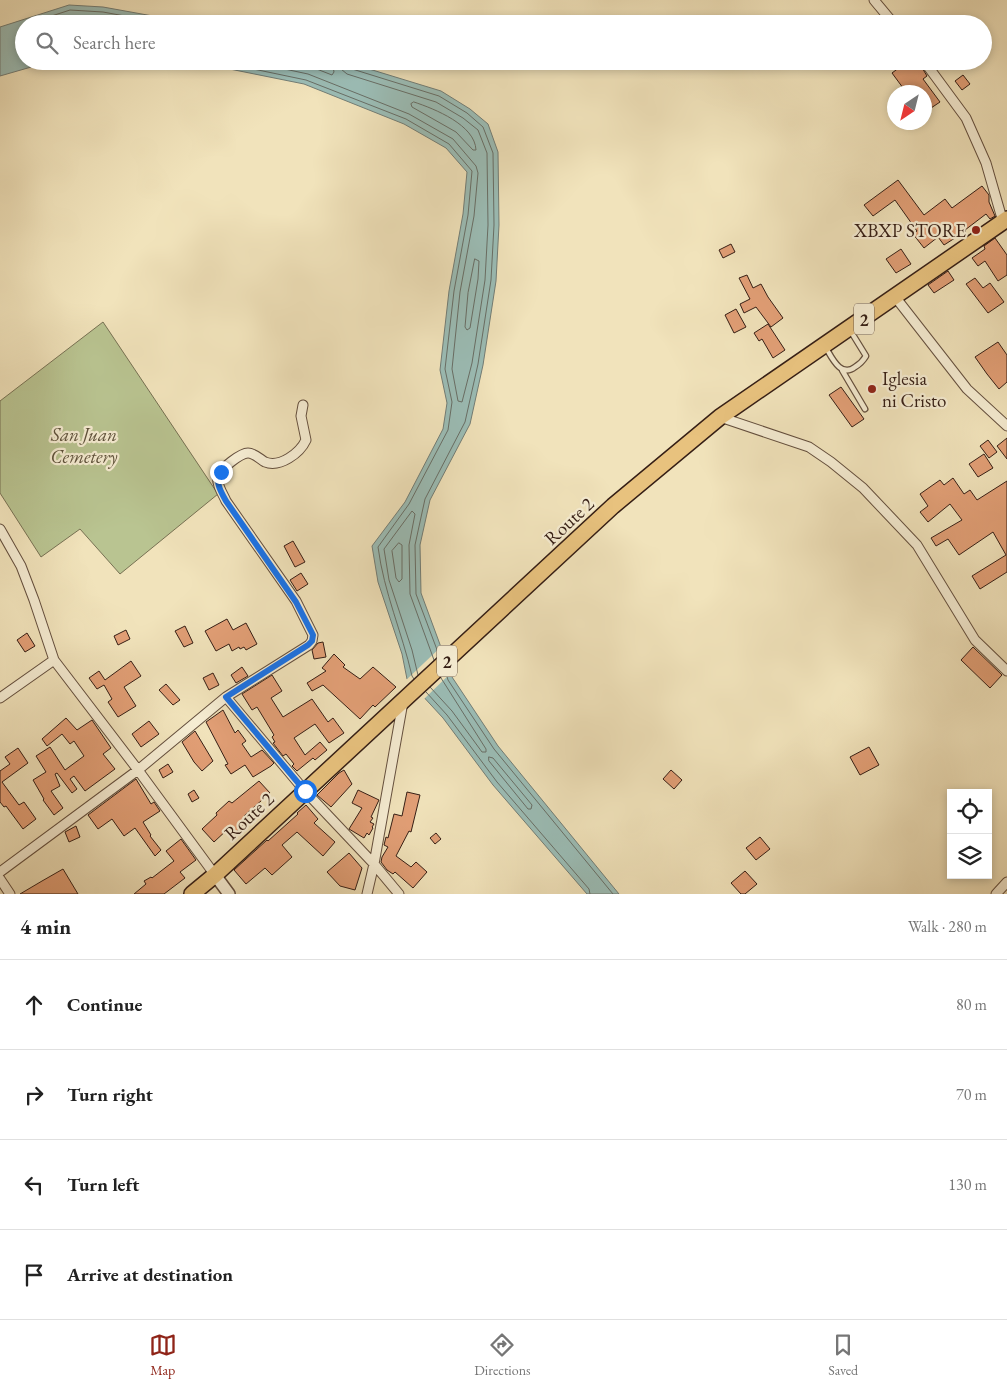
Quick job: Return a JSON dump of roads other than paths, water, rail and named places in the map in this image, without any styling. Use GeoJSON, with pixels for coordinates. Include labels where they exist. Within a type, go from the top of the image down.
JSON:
{"type":"FeatureCollection","features":[{"type":"Feature","properties":{"kind":"highway","name":"Route 2"},"geometry":{"type":"LineString","coordinates":[[192,894],[215,875],[613,506],[720,417],[896,298],[1005,221]]}},
{"type":"Feature","properties":{"kind":"street"},"geometry":{"type":"LineString","coordinates":[[874,0],[886,15]]}},
{"type":"Feature","properties":{"kind":"street"},"geometry":{"type":"LineString","coordinates":[[931,70],[966,118],[986,163],[1005,221]]}},
{"type":"Feature","properties":{"kind":"street"},"geometry":{"type":"LineString","coordinates":[[896,298],[967,389],[1007,426]]}},
{"type":"Feature","properties":{"kind":"street"},"geometry":{"type":"LineString","coordinates":[[0,872],[138,770],[226,697],[308,645],[313,638],[296,602],[226,501],[218,483],[218,476],[221,472],[240,455],[249,453],[272,464],[291,457],[306,440],[301,416],[302,405]]}},
{"type":"Feature","properties":{"kind":"street"},"geometry":{"type":"LineString","coordinates":[[720,417],[809,447],[847,474],[869,494],[917,546],[974,640],[1007,671]]}},
{"type":"Feature","properties":{"kind":"street"},"geometry":{"type":"LineString","coordinates":[[0,529],[21,566],[54,660],[229,894]]}},
{"type":"Feature","properties":{"kind":"street"},"geometry":{"type":"LineString","coordinates":[[0,698],[54,660]]}},
{"type":"Feature","properties":{"kind":"street"},"geometry":{"type":"LineString","coordinates":[[226,697],[305,791],[374,864],[398,894]]}},
{"type":"Feature","properties":{"kind":"street"},"geometry":{"type":"LineString","coordinates":[[367,894],[408,697]]}},
{"type":"Feature","properties":{"kind":"street"},"geometry":{"type":"LineString","coordinates":[[0,879],[10,894]]}},
{"type":"Feature","properties":{"kind":"street"},"geometry":{"type":"LineString","coordinates":[[996,894],[1007,882]]}},
{"type":"Feature","properties":{"kind":"lane"},"geometry":{"type":"LineString","coordinates":[[842,369],[850,370],[863,361],[866,356],[850,329]]}},
{"type":"Feature","properties":{"kind":"lane"},"geometry":{"type":"LineString","coordinates":[[824,346],[842,369],[865,409]]}},
{"type":"Feature","properties":{"kind":"water"},"geometry":{"type":"Polygon","coordinates":[[[69,5],[103,7],[147,15],[38,15],[69,5]]]}},
{"type":"Feature","properties":{"kind":"water"},"geometry":{"type":"Polygon","coordinates":[[[15,22],[15,70],[21,70],[0,76],[0,27],[15,22]]]}},
{"type":"Feature","properties":{"kind":"water"},"geometry":{"type":"Polygon","coordinates":[[[235,70],[372,70],[441,91],[470,109],[488,124],[498,152],[499,225],[496,281],[483,365],[470,424],[430,500],[420,545],[421,593],[452,677],[498,746],[619,894],[587,894],[493,785],[443,718],[407,679],[402,654],[378,582],[372,546],[405,502],[443,429],[447,403],[440,370],[449,291],[463,214],[467,172],[446,148],[404,124],[304,84],[235,70]]]}},
{"type":"Feature","properties":{"kind":"place","name":"XBXP STORE"},"geometry":{"type":"Point","coordinates":[976,230]}},
{"type":"Feature","properties":{"kind":"place","name":"Iglesia ni Cristo"},"geometry":{"type":"Point","coordinates":[872,389]}},
{"type":"Feature","properties":{"kind":"park label","name":"San Juan Cemetery"},"geometry":{"type":"Point","coordinates":[84,445]}}]}
